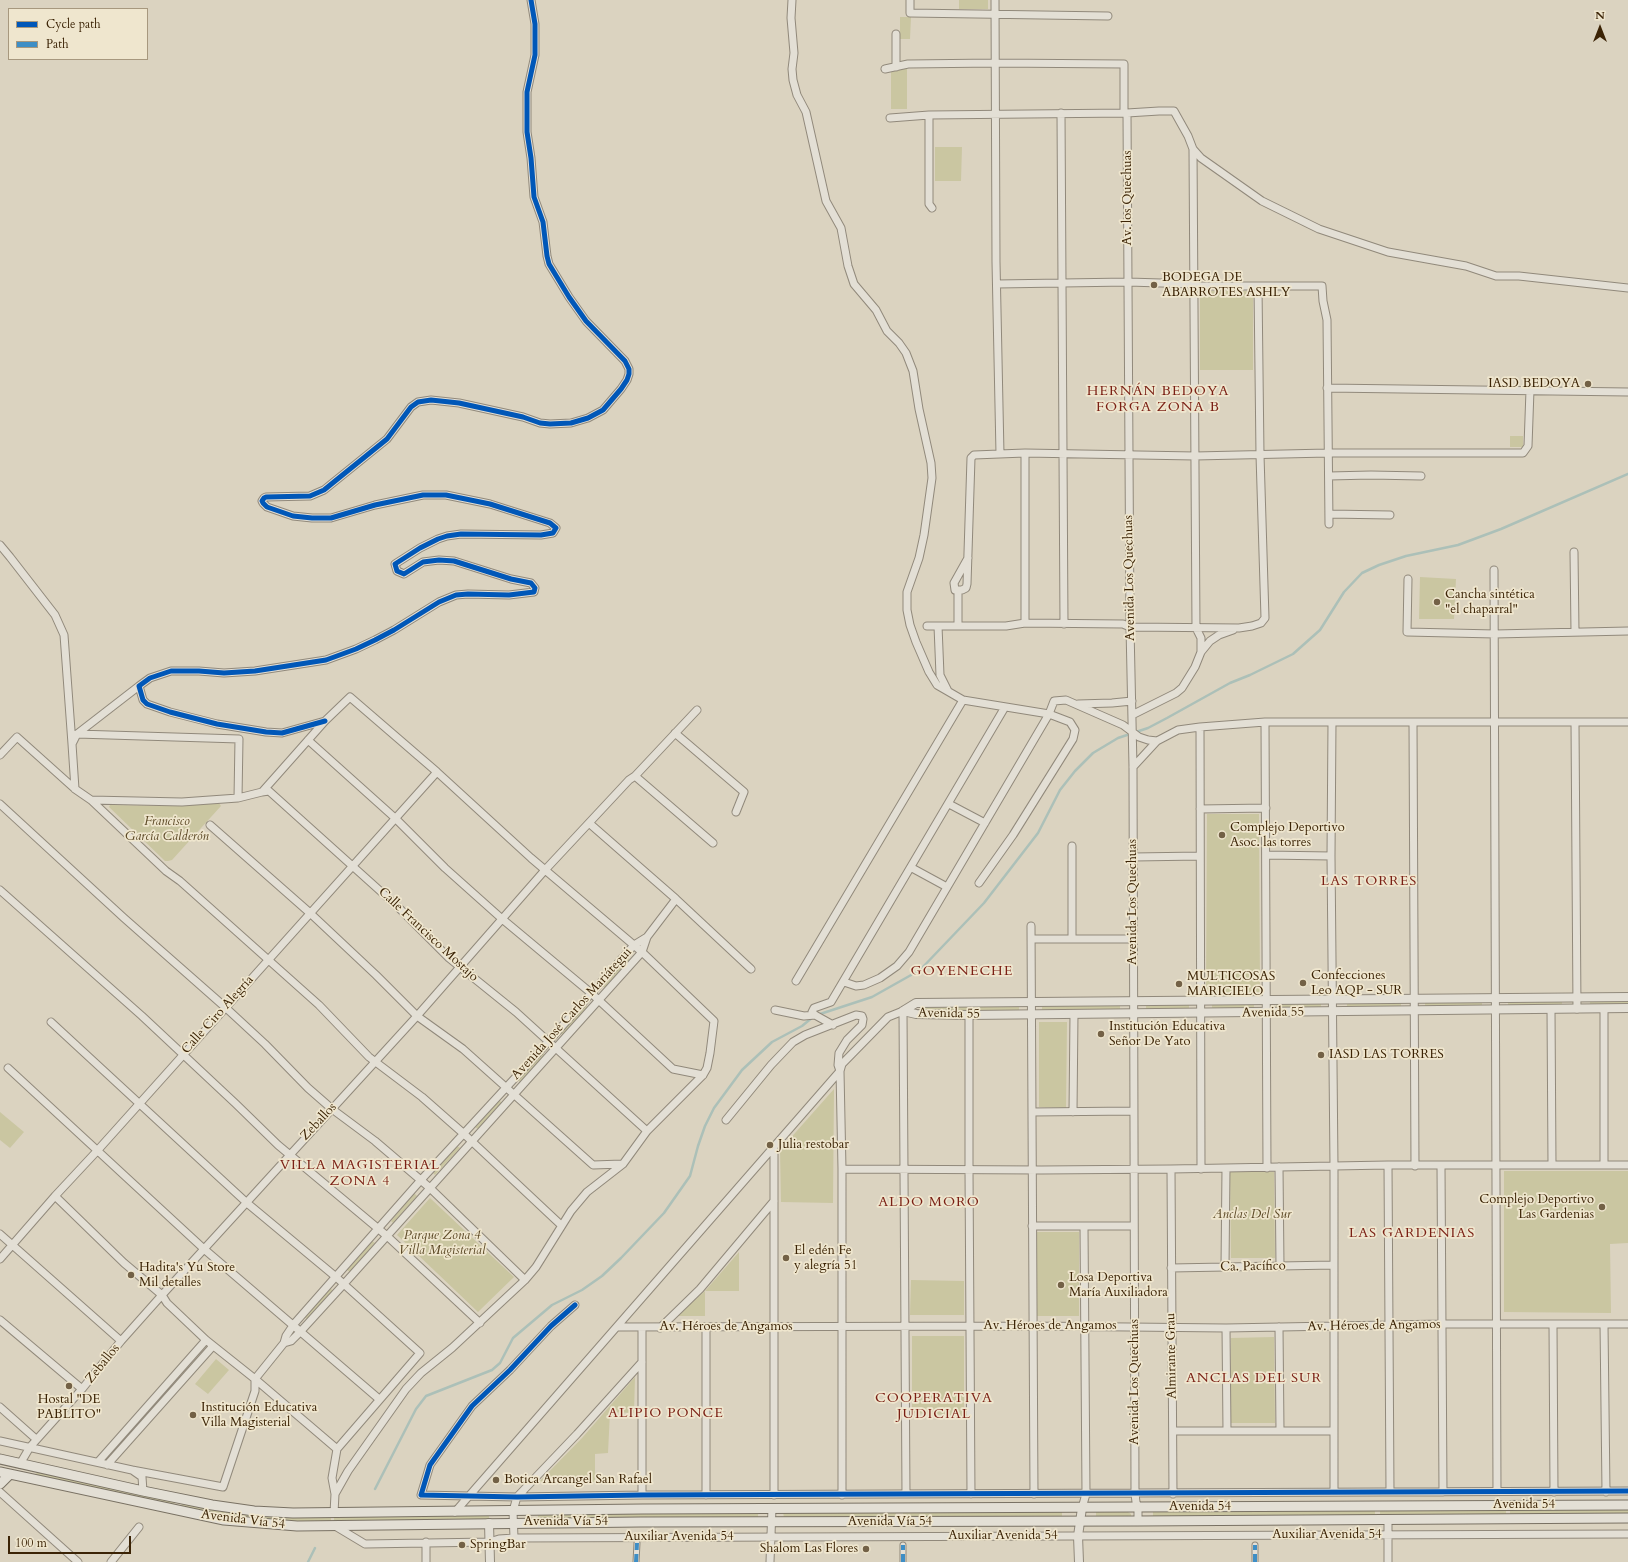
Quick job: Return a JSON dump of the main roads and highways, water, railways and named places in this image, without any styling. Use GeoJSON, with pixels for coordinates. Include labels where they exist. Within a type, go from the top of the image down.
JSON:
{"type":"FeatureCollection","features":[{"type":"Feature","properties":{"kind":"main road","name":"Avenida Vía 54"},"geometry":{"type":"LineString","coordinates":[[0,1459],[143,1491],[212,1505],[254,1511],[334,1513],[772,1508]]}},
{"type":"Feature","properties":{"kind":"main road","name":"Avenida Vía 54"},"geometry":{"type":"LineString","coordinates":[[0,1472],[224,1520],[297,1526],[489,1523],[1138,1521]]}},
{"type":"Feature","properties":{"kind":"main road"},"geometry":{"type":"LineString","coordinates":[[0,1484],[10,1474]]}},
{"type":"Feature","properties":{"kind":"main road","name":"Avenida 54"},"geometry":{"type":"LineString","coordinates":[[772,1508],[1138,1508],[1628,1505]]}},
{"type":"Feature","properties":{"kind":"main road","name":"Avenida 54"},"geometry":{"type":"LineString","coordinates":[[1138,1521],[1628,1518]]}},
{"type":"Feature","properties":{"kind":"waterway"},"geometry":{"type":"LineString","coordinates":[[817,1015],[872,997],[920,970],[984,903],[1038,833],[1060,790],[1075,771],[1093,753],[1118,738],[1148,728],[1230,683],[1293,654],[1320,630],[1344,592],[1362,573],[1379,565],[1406,556],[1458,545],[1501,529],[1628,474]]}},
{"type":"Feature","properties":{"kind":"waterway"},"geometry":{"type":"LineString","coordinates":[[375,1489],[416,1409],[426,1396],[492,1370],[500,1363],[513,1338],[552,1305],[582,1290],[602,1276],[621,1258],[664,1213],[690,1176],[705,1126],[714,1108],[742,1070],[772,1042],[802,1026],[813,1017]]}},
{"type":"Feature","properties":{"kind":"waterway"},"geometry":{"type":"LineString","coordinates":[[308,1562],[315,1548]]}},
{"type":"Feature","properties":{"kind":"place","name":"BODEGA DE ABARROTES ASHLY"},"geometry":{"type":"Point","coordinates":[1154,285]}},
{"type":"Feature","properties":{"kind":"place","name":"IASD BEDOYA"},"geometry":{"type":"Point","coordinates":[1588,384]}},
{"type":"Feature","properties":{"kind":"place","name":"Cancha sintética \"el chaparral\""},"geometry":{"type":"Point","coordinates":[1437,602]}},
{"type":"Feature","properties":{"kind":"place","name":"Complejo Deportivo Asoc. las torres"},"geometry":{"type":"Point","coordinates":[1222,835]}},
{"type":"Feature","properties":{"kind":"place","name":"Confecciones Leo AQP - SUR"},"geometry":{"type":"Point","coordinates":[1303,983]}},
{"type":"Feature","properties":{"kind":"place","name":"MULTICOSAS MARICIELO"},"geometry":{"type":"Point","coordinates":[1179,984]}},
{"type":"Feature","properties":{"kind":"place","name":"Institución Educativa Señor De Yato"},"geometry":{"type":"Point","coordinates":[1101,1034]}},
{"type":"Feature","properties":{"kind":"place","name":"IASD LAS TORRES"},"geometry":{"type":"Point","coordinates":[1321,1055]}},
{"type":"Feature","properties":{"kind":"place","name":"Julia restobar"},"geometry":{"type":"Point","coordinates":[770,1145]}},
{"type":"Feature","properties":{"kind":"place","name":"Complejo Deportivo Las Gardenias"},"geometry":{"type":"Point","coordinates":[1602,1207]}},
{"type":"Feature","properties":{"kind":"place","name":"El edén Fe y alegría 51"},"geometry":{"type":"Point","coordinates":[786,1258]}},
{"type":"Feature","properties":{"kind":"place","name":"Hadita's Yu Store Mil detalles"},"geometry":{"type":"Point","coordinates":[131,1275]}},
{"type":"Feature","properties":{"kind":"place","name":"Losa Deportiva María Auxiliadora"},"geometry":{"type":"Point","coordinates":[1061,1285]}},
{"type":"Feature","properties":{"kind":"place","name":"Hostal \"DE PABLITO\""},"geometry":{"type":"Point","coordinates":[69,1386]}},
{"type":"Feature","properties":{"kind":"place","name":"Institución Educativa Villa Magisterial"},"geometry":{"type":"Point","coordinates":[193,1415]}},
{"type":"Feature","properties":{"kind":"place","name":"Botica Arcangel San Rafael"},"geometry":{"type":"Point","coordinates":[496,1480]}},
{"type":"Feature","properties":{"kind":"place","name":"SpringBar"},"geometry":{"type":"Point","coordinates":[462,1545]}},
{"type":"Feature","properties":{"kind":"place","name":"Shalom Las Flores"},"geometry":{"type":"Point","coordinates":[866,1549]}},
{"type":"Feature","properties":{"kind":"district","name":"HERNÁN BEDOYA FORGA ZONA B"},"geometry":{"type":"Point","coordinates":[1158,400]}},
{"type":"Feature","properties":{"kind":"district","name":"LAS TORRES"},"geometry":{"type":"Point","coordinates":[1369,882]}},
{"type":"Feature","properties":{"kind":"district","name":"GOYENECHE"},"geometry":{"type":"Point","coordinates":[962,972]}},
{"type":"Feature","properties":{"kind":"district","name":"VILLA MAGISTERIAL ZONA 4"},"geometry":{"type":"Point","coordinates":[360,1174]}},
{"type":"Feature","properties":{"kind":"district","name":"ALDO MORO"},"geometry":{"type":"Point","coordinates":[929,1203]}},
{"type":"Feature","properties":{"kind":"district","name":"LAS GARDENIAS"},"geometry":{"type":"Point","coordinates":[1412,1234]}},
{"type":"Feature","properties":{"kind":"district","name":"ANCLAS DEL SUR"},"geometry":{"type":"Point","coordinates":[1254,1379]}},
{"type":"Feature","properties":{"kind":"district","name":"COOPERATIVA JUDICIAL"},"geometry":{"type":"Point","coordinates":[934,1408]}},
{"type":"Feature","properties":{"kind":"district","name":"ALIPIO PONCE"},"geometry":{"type":"Point","coordinates":[666,1414]}},
{"type":"Feature","properties":{"kind":"park label","name":"Francisco García Calderón"},"geometry":{"type":"Point","coordinates":[167,830]}},
{"type":"Feature","properties":{"kind":"park label","name":"Anclas Del Sur"},"geometry":{"type":"Point","coordinates":[1252,1215]}},
{"type":"Feature","properties":{"kind":"park label","name":"Parque Zona 4 Villa Magisterial"},"geometry":{"type":"Point","coordinates":[442,1244]}}]}
